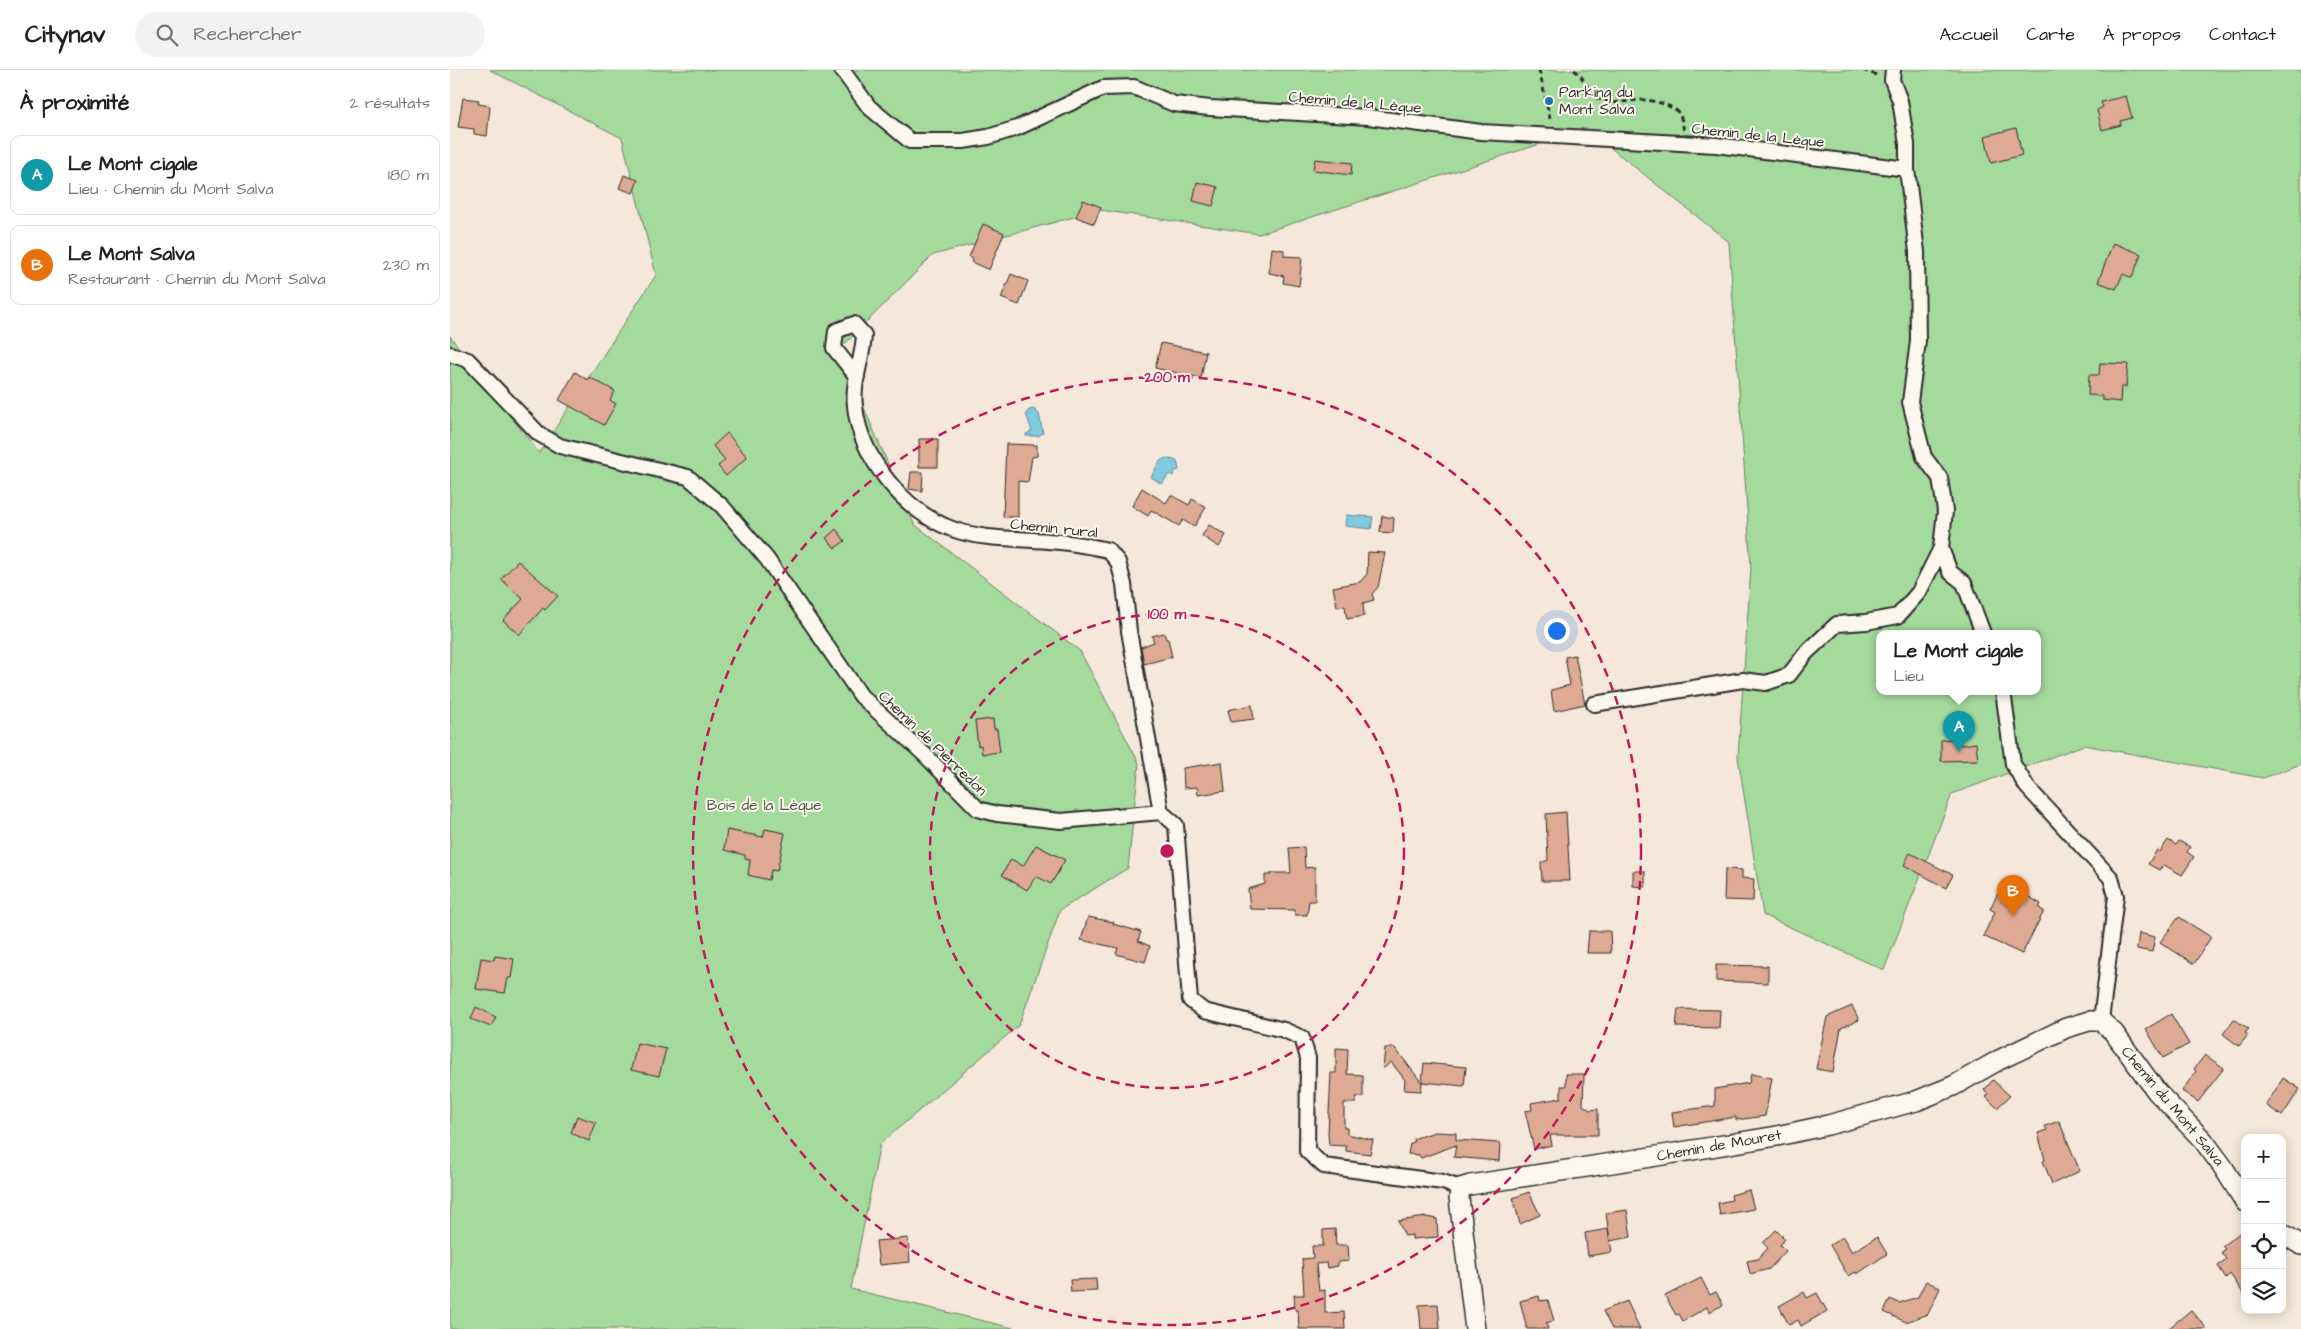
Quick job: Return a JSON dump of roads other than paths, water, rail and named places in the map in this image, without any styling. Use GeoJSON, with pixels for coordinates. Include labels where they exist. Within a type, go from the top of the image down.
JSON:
{"type":"FeatureCollection","features":[{"type":"Feature","properties":{"kind":"street","name":"Chemin de la Lèque"},"geometry":{"type":"LineString","coordinates":[[842,70],[869,107],[910,141],[963,141],[988,137],[1017,128],[1103,88],[1134,86],[1174,104],[1210,108],[1368,117],[1481,132],[1716,145],[1907,169]]}},
{"type":"Feature","properties":{"kind":"street"},"geometry":{"type":"LineString","coordinates":[[1594,704],[1743,680],[1766,683],[1789,675],[1806,653],[1837,624],[1866,622],[1898,616],[1919,592],[1942,548],[1945,511],[1940,478],[1924,456],[1910,402],[1918,341],[1917,262],[1907,169],[1907,144],[1900,101],[1892,80],[1893,70]]}},
{"type":"Feature","properties":{"kind":"street","name":"Chemin de Pierredon"},"geometry":{"type":"LineString","coordinates":[[450,354],[468,360],[539,434],[560,446],[688,477],[722,506],[767,559],[861,696],[925,755],[978,809],[997,814],[1061,820],[1161,812]]}},
{"type":"Feature","properties":{"kind":"street","name":"Chemin rural"},"geometry":{"type":"LineString","coordinates":[[857,377],[855,405],[862,434],[873,462],[889,484],[922,512],[953,529],[991,538],[1050,541],[1108,550],[1118,562],[1124,584],[1129,631],[1161,812]]}},
{"type":"Feature","properties":{"kind":"street"},"geometry":{"type":"LineString","coordinates":[[1942,548],[1950,572],[1964,583],[1982,630]]}},
{"type":"Feature","properties":{"kind":"street"},"geometry":{"type":"LineString","coordinates":[[2004,695],[2013,764],[2027,787],[2111,878],[2116,896],[2101,1021]]}},
{"type":"Feature","properties":{"kind":"street"},"geometry":{"type":"LineString","coordinates":[[1161,812],[1176,825],[1190,1000],[1204,1011],[1284,1030],[1302,1038],[1308,1058],[1307,1151],[1324,1166],[1443,1182],[1460,1188],[1459,1198],[1475,1329]]}},
{"type":"Feature","properties":{"kind":"street","name":"Chemin de Mouret"},"geometry":{"type":"LineString","coordinates":[[1460,1188],[1777,1136],[1828,1125],[1916,1101],[1953,1086],[1999,1060],[2066,1028],[2089,1021],[2101,1021]]}},
{"type":"Feature","properties":{"kind":"street","name":"Chemin du Mont Salva"},"geometry":{"type":"LineString","coordinates":[[2101,1021],[2114,1033],[2157,1092],[2203,1140],[2241,1196]]}},
{"type":"Feature","properties":{"kind":"street"},"geometry":{"type":"LineString","coordinates":[[2286,1236],[2301,1246]]}},
{"type":"Feature","properties":{"kind":"water"},"geometry":{"type":"Polygon","coordinates":[[[1034,409],[1039,414],[1043,433],[1038,436],[1026,436],[1026,434],[1032,431],[1026,414],[1029,410],[1034,409]]]}},
{"type":"Feature","properties":{"kind":"water"},"geometry":{"type":"Polygon","coordinates":[[[1166,458],[1177,461],[1179,470],[1175,471],[1173,476],[1169,474],[1162,484],[1151,477],[1160,461],[1166,458]]]}},
{"type":"Feature","properties":{"kind":"water"},"geometry":{"type":"Polygon","coordinates":[[[1346,515],[1373,517],[1371,529],[1345,526],[1346,515]]]}},
{"type":"Feature","properties":{"kind":"place","name":"Parking du Mont Salva"},"geometry":{"type":"Point","coordinates":[1549,101]}},
{"type":"Feature","properties":{"kind":"place","name":"Le Mont cigale"},"geometry":{"type":"Point","coordinates":[1959,752]}},
{"type":"Feature","properties":{"kind":"place","name":"Le Mont Salva"},"geometry":{"type":"Point","coordinates":[2013,916]}},
{"type":"Feature","properties":{"kind":"park label","name":"Bois de la Lèque"},"geometry":{"type":"Point","coordinates":[764,805]}}]}
